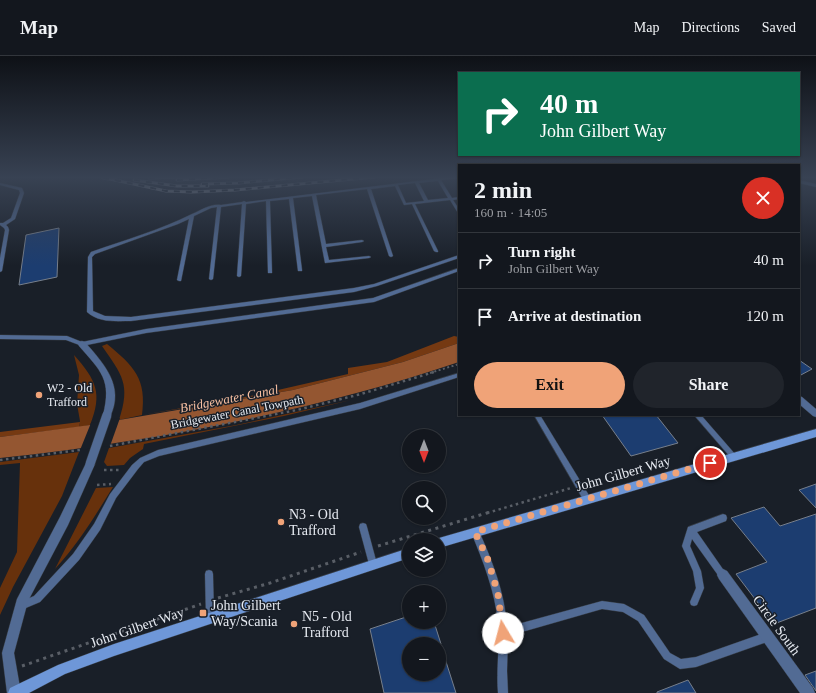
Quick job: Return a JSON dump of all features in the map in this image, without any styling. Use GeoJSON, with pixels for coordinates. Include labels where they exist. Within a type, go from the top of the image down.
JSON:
{"type":"FeatureCollection","features":[{"type":"Feature","properties":{"kind":"street","name":"John Gilbert Way"},"geometry":{"type":"LineString","coordinates":[[82,344],[100,365],[108,378],[112,394],[107,415],[80,488],[21,606],[8,652],[15,693],[62,669],[210,617],[402,555]]}},
{"type":"Feature","properties":{"kind":"street"},"geometry":{"type":"LineString","coordinates":[[800,400],[816,414]]}},
{"type":"Feature","properties":{"kind":"street","name":"John Gilbert Way"},"geometry":{"type":"LineString","coordinates":[[446,541],[816,433]]}},
{"type":"Feature","properties":{"kind":"street","name":"Circle South"},"geometry":{"type":"LineString","coordinates":[[723,575],[808,693]]}},
{"type":"Feature","properties":{"kind":"lane"},"geometry":{"type":"LineString","coordinates":[[0,271],[8,230],[2,224],[13,219],[17,207]]}},
{"type":"Feature","properties":{"kind":"lane"},"geometry":{"type":"LineString","coordinates":[[211,207],[156,231],[102,249],[91,255],[90,312],[94,315],[108,319],[130,319],[330,293],[375,285],[458,256]]}},
{"type":"Feature","properties":{"kind":"lane"},"geometry":{"type":"LineString","coordinates":[[211,279],[219,207]]}},
{"type":"Feature","properties":{"kind":"lane"},"geometry":{"type":"LineString","coordinates":[[239,276],[244,207]]}},
{"type":"Feature","properties":{"kind":"lane"},"geometry":{"type":"LineString","coordinates":[[268,207],[270,272]]}},
{"type":"Feature","properties":{"kind":"lane"},"geometry":{"type":"LineString","coordinates":[[292,207],[300,270]]}},
{"type":"Feature","properties":{"kind":"lane"},"geometry":{"type":"LineString","coordinates":[[316,207],[327,262],[369,257]]}},
{"type":"Feature","properties":{"kind":"lane"},"geometry":{"type":"LineString","coordinates":[[375,207],[391,256]]}},
{"type":"Feature","properties":{"kind":"lane"},"geometry":{"type":"LineString","coordinates":[[415,207],[436,250]]}},
{"type":"Feature","properties":{"kind":"lane"},"geometry":{"type":"LineString","coordinates":[[179,280],[192,216]]}},
{"type":"Feature","properties":{"kind":"lane"},"geometry":{"type":"LineString","coordinates":[[324,246],[362,241]]}},
{"type":"Feature","properties":{"kind":"lane"},"geometry":{"type":"LineString","coordinates":[[0,337],[67,338],[82,344],[146,332],[374,300],[458,269]]}},
{"type":"Feature","properties":{"kind":"lane"},"geometry":{"type":"LineString","coordinates":[[21,606],[37,599],[76,558],[97,527],[113,496],[135,467],[148,457],[158,453],[360,406],[458,375]]}},
{"type":"Feature","properties":{"kind":"lane"},"geometry":{"type":"LineString","coordinates":[[538,416],[587,499]]}},
{"type":"Feature","properties":{"kind":"lane"},"geometry":{"type":"LineString","coordinates":[[698,416],[733,456]]}},
{"type":"Feature","properties":{"kind":"lane"},"geometry":{"type":"LineString","coordinates":[[694,602],[700,588],[697,571],[686,546],[692,530],[723,518]]}},
{"type":"Feature","properties":{"kind":"lane"},"geometry":{"type":"LineString","coordinates":[[363,527],[373,564]]}},
{"type":"Feature","properties":{"kind":"lane"},"geometry":{"type":"LineString","coordinates":[[692,530],[723,575]]}},
{"type":"Feature","properties":{"kind":"lane"},"geometry":{"type":"LineString","coordinates":[[475,532],[488,560],[498,594],[503,633],[503,693]]}},
{"type":"Feature","properties":{"kind":"lane"},"geometry":{"type":"LineString","coordinates":[[209,574],[210,617]]}},
{"type":"Feature","properties":{"kind":"lane"},"geometry":{"type":"LineString","coordinates":[[503,633],[602,605],[624,608],[641,618],[667,656],[680,664],[696,662],[767,637]]}},
{"type":"Feature","properties":{"kind":"path","name":"Bridgewater Canal Towpath"},"geometry":{"type":"LineString","coordinates":[[110,446],[297,410],[361,394],[458,364]]}},
{"type":"Feature","properties":{"kind":"path"},"geometry":{"type":"LineString","coordinates":[[0,460],[80,450]]}},
{"type":"Feature","properties":{"kind":"path"},"geometry":{"type":"LineString","coordinates":[[104,470],[122,470]]}},
{"type":"Feature","properties":{"kind":"path"},"geometry":{"type":"LineString","coordinates":[[11,672],[27,663],[368,549],[631,471]]}},
{"type":"Feature","properties":{"kind":"path"},"geometry":{"type":"LineString","coordinates":[[97,485],[115,484]]}},
{"type":"Feature","properties":{"kind":"shaded area"},"geometry":{"type":"Polygon","coordinates":[[[454,336],[458,337],[458,343],[403,362],[293,390],[142,415],[256,395],[348,374],[348,368],[387,362],[454,336]]]}},
{"type":"Feature","properties":{"kind":"shaded area"},"geometry":{"type":"Polygon","coordinates":[[[458,343],[458,362],[347,396],[290,410],[174,433],[116,443],[0,458],[0,437],[90,425],[293,390],[403,362],[458,343]]]}},
{"type":"Feature","properties":{"kind":"shaded area"},"geometry":{"type":"Polygon","coordinates":[[[107,344],[125,359],[136,374],[142,392],[142,415],[119,420],[123,408],[124,388],[115,365],[102,346],[107,344]]]}},
{"type":"Feature","properties":{"kind":"shaded area"},"geometry":{"type":"Polygon","coordinates":[[[74,355],[88,372],[95,387],[96,395],[94,414],[90,425],[79,427],[80,421],[77,404],[79,375],[74,355]]]}},
{"type":"Feature","properties":{"kind":"shaded area"},"geometry":{"type":"Polygon","coordinates":[[[351,400],[284,416],[144,444],[143,449],[130,458],[124,465],[107,466],[104,462],[109,448],[236,425],[351,400]]]}},
{"type":"Feature","properties":{"kind":"shaded area"},"geometry":{"type":"Polygon","coordinates":[[[80,422],[79,427],[0,437],[0,432],[80,422]]]}},
{"type":"Feature","properties":{"kind":"shaded area"},"geometry":{"type":"Polygon","coordinates":[[[79,452],[62,496],[13,587],[0,615],[0,588],[17,552],[20,463],[0,465],[0,462],[79,452]]]}},
{"type":"Feature","properties":{"kind":"shaded area"},"geometry":{"type":"Polygon","coordinates":[[[113,487],[79,540],[55,569],[96,488],[113,487]]]}},
{"type":"Feature","properties":{"kind":"pier"},"geometry":{"type":"Polygon","coordinates":[[[120,418],[110,446],[80,450],[91,423],[120,418]]]}},
{"type":"Feature","properties":{"kind":"building"},"geometry":{"type":"Polygon","coordinates":[[[59,228],[57,277],[19,285],[26,235],[59,228]]]}},
{"type":"Feature","properties":{"kind":"building"},"geometry":{"type":"Polygon","coordinates":[[[800,361],[812,369],[800,375],[800,361]]]}},
{"type":"Feature","properties":{"kind":"building"},"geometry":{"type":"Polygon","coordinates":[[[603,416],[657,416],[678,443],[631,456],[603,416]]]}},
{"type":"Feature","properties":{"kind":"building"},"geometry":{"type":"Polygon","coordinates":[[[816,484],[816,508],[799,490],[816,484]]]}},
{"type":"Feature","properties":{"kind":"building"},"geometry":{"type":"Polygon","coordinates":[[[764,507],[780,526],[816,514],[816,608],[774,624],[736,574],[767,562],[731,518],[764,507]]]}},
{"type":"Feature","properties":{"kind":"building"},"geometry":{"type":"Polygon","coordinates":[[[402,618],[402,629],[436,629],[439,637],[402,637],[402,681],[446,681],[446,662],[456,693],[384,693],[370,629],[402,618]]]}},
{"type":"Feature","properties":{"kind":"building"},"geometry":{"type":"Polygon","coordinates":[[[816,671],[816,691],[805,675],[816,671]]]}},
{"type":"Feature","properties":{"kind":"building"},"geometry":{"type":"Polygon","coordinates":[[[688,680],[696,693],[657,693],[657,692],[688,680]]]}},
{"type":"Feature","properties":{"kind":"place","name":"W2 - Old Trafford"},"geometry":{"type":"Point","coordinates":[39,395]}},
{"type":"Feature","properties":{"kind":"place","name":"N3 - Old Trafford"},"geometry":{"type":"Point","coordinates":[281,522]}},
{"type":"Feature","properties":{"kind":"place","name":"John Gilbert Way/Scania"},"geometry":{"type":"Point","coordinates":[203,613]}},
{"type":"Feature","properties":{"kind":"place","name":"N5 - Old Trafford"},"geometry":{"type":"Point","coordinates":[294,624]}},
{"type":"Feature","properties":{"kind":"route"},"geometry":{"type":"LineString","coordinates":[[503,633],[498,594],[488,560],[475,532],[710,463]]}},
{"type":"Feature","properties":{"kind":"water label","name":"Bridgewater Canal"},"geometry":{"type":"Point","coordinates":[229,398]}}]}
